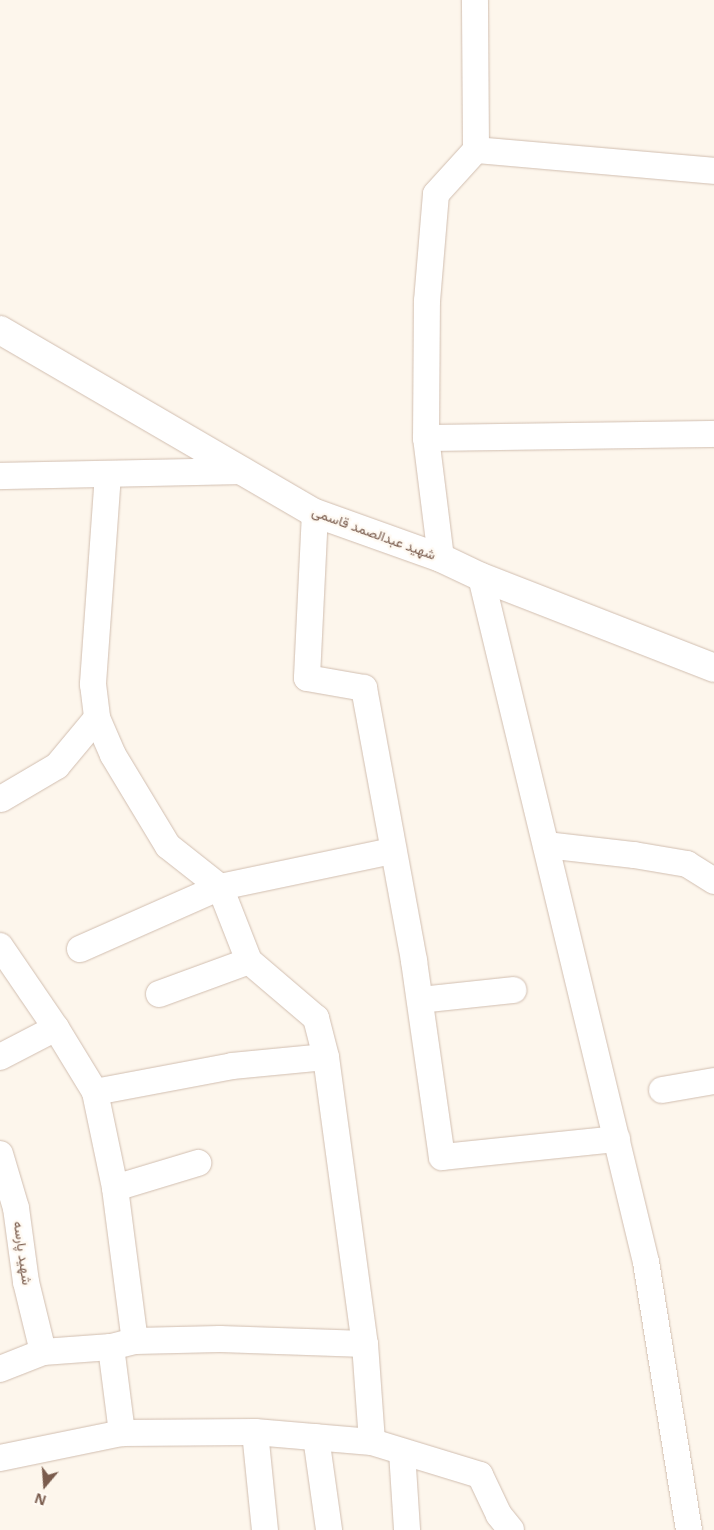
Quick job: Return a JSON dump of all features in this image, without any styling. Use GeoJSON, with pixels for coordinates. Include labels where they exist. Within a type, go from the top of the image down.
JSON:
{"type":"FeatureCollection","features":[{"type":"Feature","properties":{"kind":"street"},"geometry":{"type":"LineString","coordinates":[[442,558],[426,438],[427,301],[436,194],[476,150],[475,0]]}},
{"type":"Feature","properties":{"kind":"street"},"geometry":{"type":"LineString","coordinates":[[476,150],[714,171]]}},
{"type":"Feature","properties":{"kind":"street","name":"شهید عبدالصمد قاسمی"},"geometry":{"type":"LineString","coordinates":[[0,330],[315,513],[442,558],[481,577],[714,668]]}},
{"type":"Feature","properties":{"kind":"street"},"geometry":{"type":"LineString","coordinates":[[426,438],[714,434]]}},
{"type":"Feature","properties":{"kind":"street"},"geometry":{"type":"LineString","coordinates":[[0,476],[243,471]]}},
{"type":"Feature","properties":{"kind":"street"},"geometry":{"type":"LineString","coordinates":[[108,474],[93,684],[97,718],[113,755],[168,846],[220,887],[249,961],[316,1018],[326,1057],[365,1344],[372,1442]]}},
{"type":"Feature","properties":{"kind":"street"},"geometry":{"type":"LineString","coordinates":[[315,513],[308,678],[364,688],[420,1000],[442,1157],[617,1139]]}},
{"type":"Feature","properties":{"kind":"street"},"geometry":{"type":"LineString","coordinates":[[481,577],[646,1262],[688,1530]]}},
{"type":"Feature","properties":{"kind":"street"},"geometry":{"type":"LineString","coordinates":[[1,799],[57,766],[97,718]]}},
{"type":"Feature","properties":{"kind":"street"},"geometry":{"type":"LineString","coordinates":[[546,845],[634,854],[688,864],[714,881]]}},
{"type":"Feature","properties":{"kind":"street"},"geometry":{"type":"LineString","coordinates":[[80,949],[220,887],[392,851]]}},
{"type":"Feature","properties":{"kind":"street"},"geometry":{"type":"LineString","coordinates":[[0,946],[56,1028],[95,1092],[115,1188],[123,1344],[122,1433]]}},
{"type":"Feature","properties":{"kind":"street"},"geometry":{"type":"LineString","coordinates":[[159,994],[249,961]]}},
{"type":"Feature","properties":{"kind":"street"},"geometry":{"type":"LineString","coordinates":[[420,1000],[513,990]]}},
{"type":"Feature","properties":{"kind":"street"},"geometry":{"type":"LineString","coordinates":[[0,1057],[56,1028]]}},
{"type":"Feature","properties":{"kind":"street"},"geometry":{"type":"LineString","coordinates":[[95,1092],[232,1066],[326,1057]]}},
{"type":"Feature","properties":{"kind":"street"},"geometry":{"type":"LineString","coordinates":[[662,1090],[714,1081]]}},
{"type":"Feature","properties":{"kind":"street","name":"شهید پارسه"},"geometry":{"type":"LineString","coordinates":[[0,1154],[16,1208],[26,1282],[43,1352]]}},
{"type":"Feature","properties":{"kind":"street"},"geometry":{"type":"LineString","coordinates":[[115,1188],[198,1163]]}},
{"type":"Feature","properties":{"kind":"street"},"geometry":{"type":"LineString","coordinates":[[0,1369],[43,1352],[123,1344],[220,1339],[365,1344]]}},
{"type":"Feature","properties":{"kind":"street"},"geometry":{"type":"LineString","coordinates":[[255,1432],[266,1530]]}},
{"type":"Feature","properties":{"kind":"street"},"geometry":{"type":"LineString","coordinates":[[0,1458],[122,1433],[255,1432],[372,1442],[480,1475],[499,1515],[511,1530]]}},
{"type":"Feature","properties":{"kind":"street"},"geometry":{"type":"LineString","coordinates":[[316,1437],[329,1530]]}},
{"type":"Feature","properties":{"kind":"street"},"geometry":{"type":"LineString","coordinates":[[402,1452],[407,1530]]}}]}
